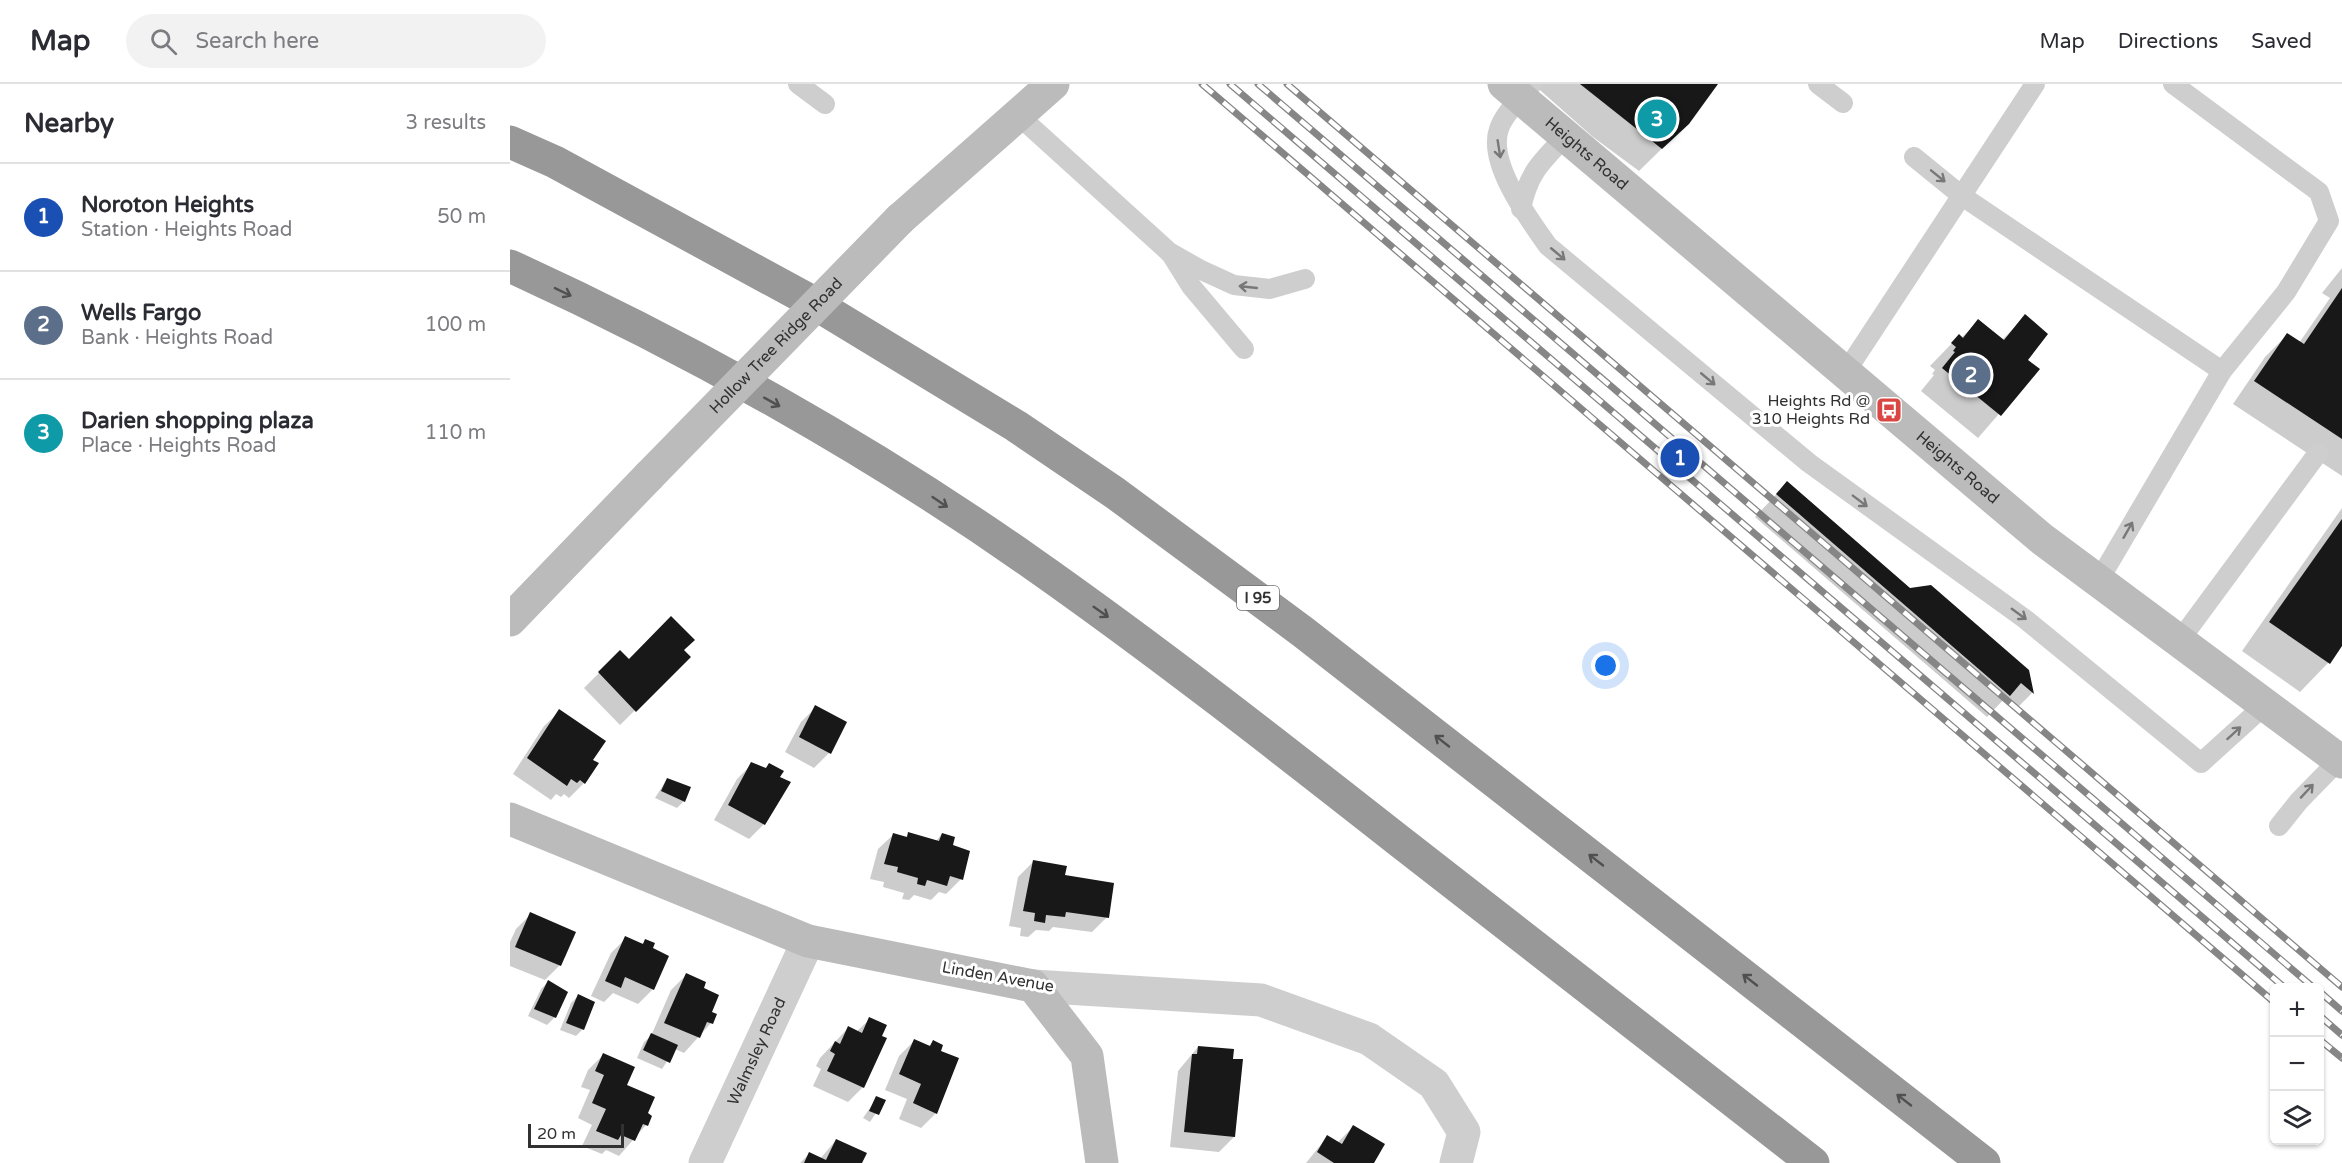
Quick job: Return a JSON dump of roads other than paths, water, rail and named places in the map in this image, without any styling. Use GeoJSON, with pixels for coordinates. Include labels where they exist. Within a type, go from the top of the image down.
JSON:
{"type":"FeatureCollection","features":[{"type":"Feature","properties":{"kind":"highway","name":"I 95"},"geometry":{"type":"LineString","coordinates":[[510,142],[555,162],[807,299],[996,413],[1105,486],[1294,625],[1984,1163]]}},
{"type":"Feature","properties":{"kind":"highway"},"geometry":{"type":"LineString","coordinates":[[510,266],[623,321],[827,433],[927,494],[1026,559],[1215,697],[1813,1163]]}},
{"type":"Feature","properties":{"kind":"highway"},"geometry":{"type":"LineString","coordinates":[[1950,1135],[1991,1163]]}},
{"type":"Feature","properties":{"kind":"street","name":"Hollow Tree Ridge Road"},"geometry":{"type":"LineString","coordinates":[[510,620],[900,219],[1050,85]]}},
{"type":"Feature","properties":{"kind":"street","name":"Heights Road"},"geometry":{"type":"LineString","coordinates":[[1519,89],[1566,136],[2042,540],[2341,761]]}},
{"type":"Feature","properties":{"kind":"street","name":"Linden Avenue"},"geometry":{"type":"LineString","coordinates":[[510,819],[808,941],[1033,986],[1261,1000],[1370,1038],[1434,1084],[1464,1132],[1456,1163]]}},
{"type":"Feature","properties":{"kind":"street","name":"Walmsley Road"},"geometry":{"type":"LineString","coordinates":[[705,1163],[808,941]]}},
{"type":"Feature","properties":{"kind":"street"},"geometry":{"type":"LineString","coordinates":[[1033,986],[1087,1056],[1102,1163]]}},
{"type":"Feature","properties":{"kind":"lane"},"geometry":{"type":"LineString","coordinates":[[798,84],[825,104]]}},
{"type":"Feature","properties":{"kind":"lane"},"geometry":{"type":"LineString","coordinates":[[1818,84],[1843,103]]}},
{"type":"Feature","properties":{"kind":"lane"},"geometry":{"type":"LineString","coordinates":[[1845,373],[2036,84]]}},
{"type":"Feature","properties":{"kind":"lane"},"geometry":{"type":"LineString","coordinates":[[2099,580],[2222,370],[2286,292],[2329,221],[2319,192],[2173,84]]}},
{"type":"Feature","properties":{"kind":"lane"},"geometry":{"type":"LineString","coordinates":[[1519,89],[1499,127],[1497,141],[1503,172],[1521,209],[1548,246],[1809,463],[2025,619],[2201,763],[2266,704]]}},
{"type":"Feature","properties":{"kind":"lane"},"geometry":{"type":"LineString","coordinates":[[1018,115],[1169,252],[1191,286],[1244,349]]}},
{"type":"Feature","properties":{"kind":"lane"},"geometry":{"type":"LineString","coordinates":[[1521,209],[1532,172],[1566,136]]}},
{"type":"Feature","properties":{"kind":"lane"},"geometry":{"type":"LineString","coordinates":[[1914,157],[1962,195],[2222,370]]}},
{"type":"Feature","properties":{"kind":"lane"},"geometry":{"type":"LineString","coordinates":[[1169,252],[1234,285],[1270,289],[1305,279]]}},
{"type":"Feature","properties":{"kind":"lane"},"geometry":{"type":"LineString","coordinates":[[2180,640],[2318,453]]}},
{"type":"Feature","properties":{"kind":"lane"},"geometry":{"type":"LineString","coordinates":[[2279,826],[2299,801],[2341,761]]}},
{"type":"Feature","properties":{"kind":"railway"},"geometry":{"type":"LineString","coordinates":[[1202,84],[2270,999]]}},
{"type":"Feature","properties":{"kind":"railway"},"geometry":{"type":"LineString","coordinates":[[1230,84],[2279,983]]}},
{"type":"Feature","properties":{"kind":"railway"},"geometry":{"type":"LineString","coordinates":[[1258,84],[2308,983]]}},
{"type":"Feature","properties":{"kind":"railway"},"geometry":{"type":"LineString","coordinates":[[1287,84],[2342,987]]}},
{"type":"Feature","properties":{"kind":"railway"},"geometry":{"type":"LineString","coordinates":[[2324,995],[2342,1011]]}},
{"type":"Feature","properties":{"kind":"railway"},"geometry":{"type":"LineString","coordinates":[[2324,1019],[2342,1035]]}},
{"type":"Feature","properties":{"kind":"railway"},"geometry":{"type":"LineString","coordinates":[[2324,1043],[2342,1058]]}},
{"type":"Feature","properties":{"kind":"place","name":"Darien shopping plaza"},"geometry":{"type":"Point","coordinates":[1657,119]}},
{"type":"Feature","properties":{"kind":"place","name":"Wells Fargo"},"geometry":{"type":"Point","coordinates":[1971,375]}},
{"type":"Feature","properties":{"kind":"place","name":"Heights Rd @ 310 Heights Rd"},"geometry":{"type":"Point","coordinates":[1889,410]}},
{"type":"Feature","properties":{"kind":"place","name":"Noroton Heights"},"geometry":{"type":"Point","coordinates":[1680,458]}}]}
